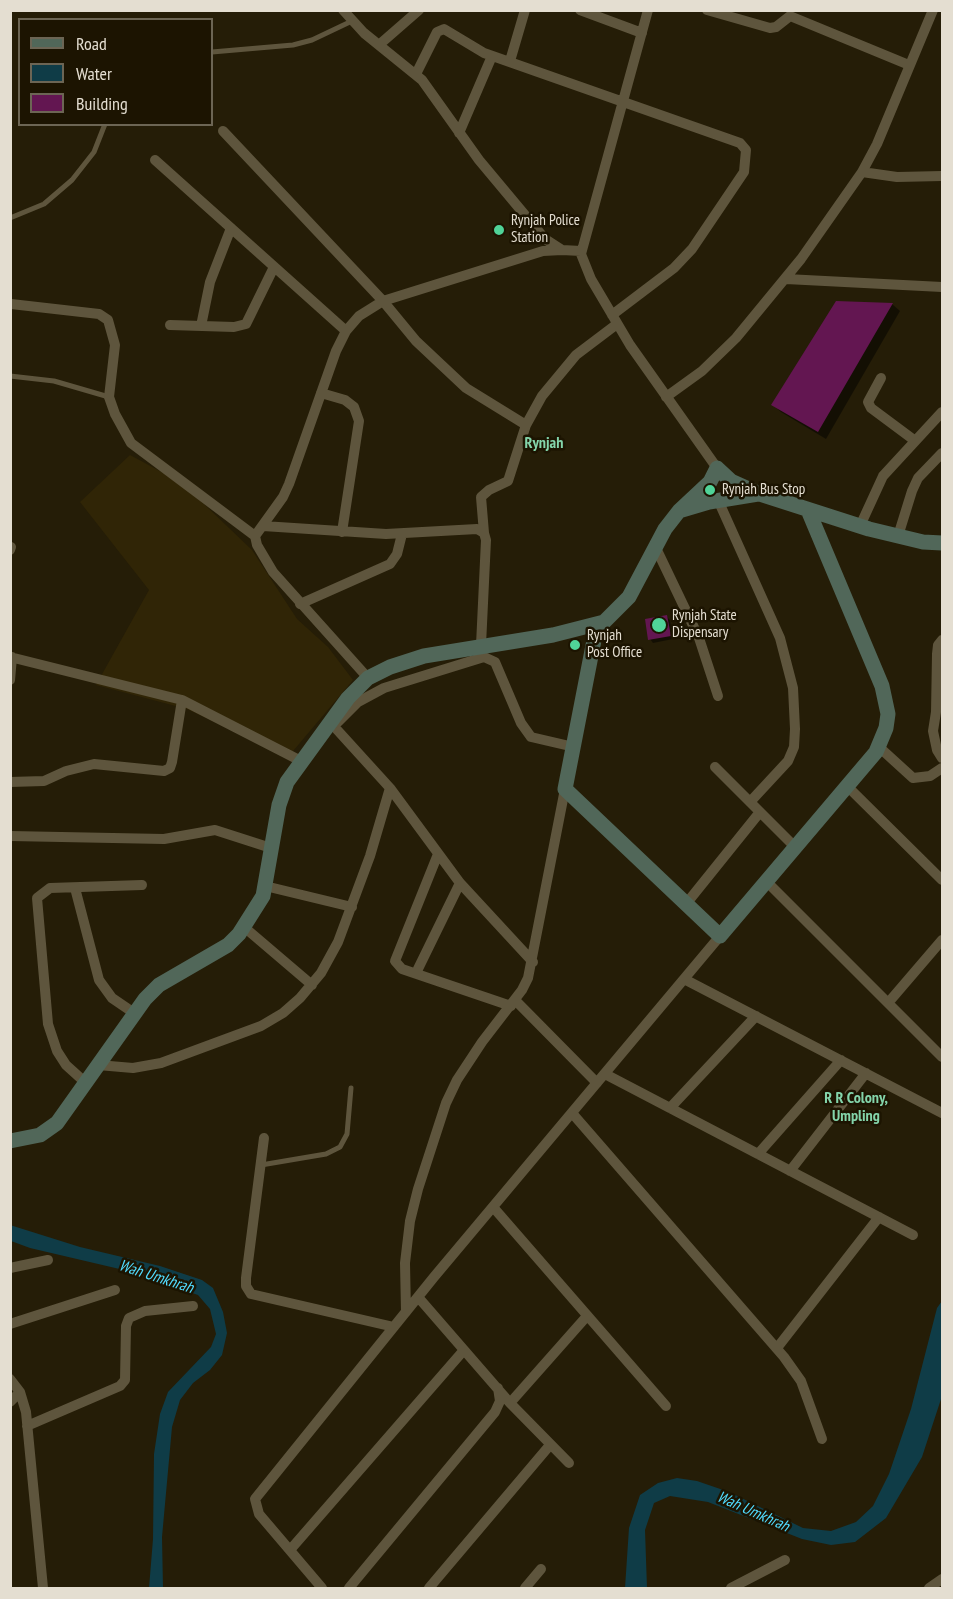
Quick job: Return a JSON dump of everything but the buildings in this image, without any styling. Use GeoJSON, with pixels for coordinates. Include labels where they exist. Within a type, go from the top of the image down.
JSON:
{"type":"FeatureCollection","features":[{"type":"Feature","properties":{"kind":"street"},"geometry":{"type":"LineString","coordinates":[[343,10],[352,21],[416,74],[459,133],[544,239],[562,250]]}},
{"type":"Feature","properties":{"kind":"street"},"geometry":{"type":"LineString","coordinates":[[380,44],[419,10]]}},
{"type":"Feature","properties":{"kind":"street"},"geometry":{"type":"LineString","coordinates":[[510,61],[525,10]]}},
{"type":"Feature","properties":{"kind":"street"},"geometry":{"type":"LineString","coordinates":[[580,10],[642,33]]}},
{"type":"Feature","properties":{"kind":"street"},"geometry":{"type":"LineString","coordinates":[[648,10],[624,104],[581,251],[591,279],[666,397],[717,468],[731,482],[760,494],[860,526],[923,542],[942,543]]}},
{"type":"Feature","properties":{"kind":"street"},"geometry":{"type":"LineString","coordinates":[[707,10],[770,28],[776,27],[790,16],[909,65]]}},
{"type":"Feature","properties":{"kind":"street"},"geometry":{"type":"LineString","coordinates":[[666,397],[702,371],[736,338],[786,279],[862,172],[933,10]]}},
{"type":"Feature","properties":{"kind":"street"},"geometry":{"type":"LineString","coordinates":[[416,74],[437,32],[444,29],[475,49],[492,56],[740,143],[746,150],[747,159],[744,172],[692,249],[566,366],[542,396],[526,425],[508,482],[489,490],[482,497],[486,540],[482,645]]}},
{"type":"Feature","properties":{"kind":"street"},"geometry":{"type":"LineString","coordinates":[[459,133],[492,56]]}},
{"type":"Feature","properties":{"kind":"street"},"geometry":{"type":"LineString","coordinates":[[223,131],[384,301],[416,341],[466,388],[526,425]]}},
{"type":"Feature","properties":{"kind":"street"},"geometry":{"type":"LineString","coordinates":[[155,160],[345,331]]}},
{"type":"Feature","properties":{"kind":"street"},"geometry":{"type":"LineString","coordinates":[[862,172],[897,177],[942,177]]}},
{"type":"Feature","properties":{"kind":"street"},"geometry":{"type":"LineString","coordinates":[[201,326],[210,282],[231,228]]}},
{"type":"Feature","properties":{"kind":"street"},"geometry":{"type":"LineString","coordinates":[[255,536],[283,498],[293,477],[321,393],[345,331],[359,316],[384,301],[543,251],[581,251]]}},
{"type":"Feature","properties":{"kind":"street"},"geometry":{"type":"LineString","coordinates":[[170,325],[234,327],[246,324],[274,267]]}},
{"type":"Feature","properties":{"kind":"street"},"geometry":{"type":"LineString","coordinates":[[786,279],[942,287]]}},
{"type":"Feature","properties":{"kind":"street"},"geometry":{"type":"LineString","coordinates":[[11,304],[99,314],[108,320],[115,345],[109,397],[115,414],[132,443],[255,536],[257,545],[273,572],[368,678]]}},
{"type":"Feature","properties":{"kind":"street"},"geometry":{"type":"LineString","coordinates":[[881,378],[868,402],[871,408],[914,440]]}},
{"type":"Feature","properties":{"kind":"street"},"geometry":{"type":"LineString","coordinates":[[321,393],[345,400],[354,407],[360,421],[342,532]]}},
{"type":"Feature","properties":{"kind":"street"},"geometry":{"type":"LineString","coordinates":[[860,526],[883,476],[942,412]]}},
{"type":"Feature","properties":{"kind":"street"},"geometry":{"type":"LineString","coordinates":[[898,536],[918,478],[942,453]]}},
{"type":"Feature","properties":{"kind":"street"},"geometry":{"type":"LineString","coordinates":[[10,1141],[31,1138],[49,1129],[87,1084],[134,1013],[159,985],[228,945],[244,927],[261,903],[279,805],[287,782],[301,761],[332,724],[348,698],[368,678],[404,662],[482,645],[552,635],[597,625],[616,612],[629,597],[655,546],[679,511],[710,482],[717,468]]}},
{"type":"Feature","properties":{"kind":"street"},"geometry":{"type":"LineString","coordinates":[[679,511],[718,500],[760,494]]}},
{"type":"Feature","properties":{"kind":"street"},"geometry":{"type":"LineString","coordinates":[[718,500],[780,638],[793,688],[794,747],[788,761],[750,802]]}},
{"type":"Feature","properties":{"kind":"street"},"geometry":{"type":"LineString","coordinates":[[322,1588],[259,1514],[255,1499],[418,1297],[879,747],[888,714],[882,686],[808,510]]}},
{"type":"Feature","properties":{"kind":"street"},"geometry":{"type":"LineString","coordinates":[[263,526],[402,534],[470,528],[484,533]]}},
{"type":"Feature","properties":{"kind":"street"},"geometry":{"type":"LineString","coordinates":[[300,604],[390,564],[397,554],[402,534]]}},
{"type":"Feature","properties":{"kind":"street"},"geometry":{"type":"LineString","coordinates":[[655,546],[708,660],[718,696]]}},
{"type":"Feature","properties":{"kind":"street"},"geometry":{"type":"LineString","coordinates":[[406,1312],[405,1263],[410,1221],[446,1102],[465,1065],[525,984],[533,962],[597,625]]}},
{"type":"Feature","properties":{"kind":"street"},"geometry":{"type":"LineString","coordinates":[[942,640],[938,645],[937,654],[936,712],[933,730],[937,750],[942,758]]}},
{"type":"Feature","properties":{"kind":"street"},"geometry":{"type":"LineString","coordinates":[[10,680],[11,657],[182,700],[301,761]]}},
{"type":"Feature","properties":{"kind":"street"},"geometry":{"type":"LineString","coordinates":[[332,724],[358,702],[384,688],[484,657],[491,658],[495,662],[521,723],[531,737],[574,747]]}},
{"type":"Feature","properties":{"kind":"street"},"geometry":{"type":"LineString","coordinates":[[10,782],[44,782],[66,771],[94,764],[164,771],[170,768],[172,762],[182,700]]}},
{"type":"Feature","properties":{"kind":"street"},"geometry":{"type":"LineString","coordinates":[[332,724],[390,788],[460,883],[533,962]]}},
{"type":"Feature","properties":{"kind":"street"},"geometry":{"type":"LineString","coordinates":[[879,747],[913,778],[930,776],[942,768]]}},
{"type":"Feature","properties":{"kind":"street"},"geometry":{"type":"LineString","coordinates":[[716,767],[795,846]]}},
{"type":"Feature","properties":{"kind":"street"},"geometry":{"type":"LineString","coordinates":[[847,786],[942,880]]}},
{"type":"Feature","properties":{"kind":"street"},"geometry":{"type":"LineString","coordinates":[[98,1065],[147,1067],[245,1033],[283,1013],[312,986],[329,961],[352,907],[376,838],[390,788]]}},
{"type":"Feature","properties":{"kind":"street"},"geometry":{"type":"LineString","coordinates":[[565,789],[720,936]]}},
{"type":"Feature","properties":{"kind":"street"},"geometry":{"type":"LineString","coordinates":[[686,904],[760,812]]}},
{"type":"Feature","properties":{"kind":"street"},"geometry":{"type":"LineString","coordinates":[[10,836],[164,839],[215,830],[271,848]]}},
{"type":"Feature","properties":{"kind":"street"},"geometry":{"type":"LineString","coordinates":[[438,854],[396,956],[398,966],[513,1003],[597,1083]]}},
{"type":"Feature","properties":{"kind":"street"},"geometry":{"type":"LineString","coordinates":[[766,880],[888,1003],[940,1049]]}},
{"type":"Feature","properties":{"kind":"street"},"geometry":{"type":"LineString","coordinates":[[416,973],[460,883]]}},
{"type":"Feature","properties":{"kind":"street"},"geometry":{"type":"LineString","coordinates":[[87,1084],[66,1065],[57,1051],[48,1024],[37,898],[45,889],[142,885]]}},
{"type":"Feature","properties":{"kind":"street"},"geometry":{"type":"LineString","coordinates":[[265,886],[352,907]]}},
{"type":"Feature","properties":{"kind":"street"},"geometry":{"type":"LineString","coordinates":[[75,888],[99,980],[112,998],[134,1013]]}},
{"type":"Feature","properties":{"kind":"street"},"geometry":{"type":"LineString","coordinates":[[244,927],[312,986]]}},
{"type":"Feature","properties":{"kind":"street"},"geometry":{"type":"LineString","coordinates":[[888,1003],[942,940]]}},
{"type":"Feature","properties":{"kind":"street"},"geometry":{"type":"LineString","coordinates":[[684,979],[942,1113]]}},
{"type":"Feature","properties":{"kind":"street"},"geometry":{"type":"LineString","coordinates":[[670,1108],[756,1016]]}},
{"type":"Feature","properties":{"kind":"street"},"geometry":{"type":"LineString","coordinates":[[758,1154],[841,1060]]}},
{"type":"Feature","properties":{"kind":"street"},"geometry":{"type":"LineString","coordinates":[[790,1171],[866,1073]]}},
{"type":"Feature","properties":{"kind":"street"},"geometry":{"type":"LineString","coordinates":[[604,1074],[913,1235]]}},
{"type":"Feature","properties":{"kind":"street"},"geometry":{"type":"LineString","coordinates":[[572,1113],[777,1348],[801,1381],[822,1439]]}},
{"type":"Feature","properties":{"kind":"street"},"geometry":{"type":"LineString","coordinates":[[264,1138],[246,1278],[246,1286],[251,1294],[394,1327]]}},
{"type":"Feature","properties":{"kind":"street"},"geometry":{"type":"LineString","coordinates":[[493,1207],[666,1406]]}},
{"type":"Feature","properties":{"kind":"street"},"geometry":{"type":"LineString","coordinates":[[777,1348],[879,1217]]}},
{"type":"Feature","properties":{"kind":"street"},"geometry":{"type":"LineString","coordinates":[[10,1268],[48,1260]]}},
{"type":"Feature","properties":{"kind":"street"},"geometry":{"type":"LineString","coordinates":[[10,1324],[115,1290]]}},
{"type":"Feature","properties":{"kind":"street"},"geometry":{"type":"LineString","coordinates":[[418,1297],[510,1403],[569,1463]]}},
{"type":"Feature","properties":{"kind":"street"},"geometry":{"type":"LineString","coordinates":[[27,1426],[120,1386],[125,1380],[126,1326],[129,1318],[145,1311],[193,1306]]}},
{"type":"Feature","properties":{"kind":"street"},"geometry":{"type":"LineString","coordinates":[[510,1403],[587,1316]]}},
{"type":"Feature","properties":{"kind":"street"},"geometry":{"type":"LineString","coordinates":[[290,1550],[464,1350]]}},
{"type":"Feature","properties":{"kind":"street"},"geometry":{"type":"LineString","coordinates":[[10,1379],[20,1392],[27,1426],[43,1588]]}},
{"type":"Feature","properties":{"kind":"street"},"geometry":{"type":"LineString","coordinates":[[349,1588],[495,1412],[500,1401],[498,1388]]}},
{"type":"Feature","properties":{"kind":"street"},"geometry":{"type":"LineString","coordinates":[[10,1402],[20,1392]]}},
{"type":"Feature","properties":{"kind":"street"},"geometry":{"type":"LineString","coordinates":[[429,1588],[550,1445]]}},
{"type":"Feature","properties":{"kind":"street"},"geometry":{"type":"LineString","coordinates":[[731,1588],[785,1560]]}},
{"type":"Feature","properties":{"kind":"street"},"geometry":{"type":"LineString","coordinates":[[525,1588],[541,1569]]}},
{"type":"Feature","properties":{"kind":"street"},"geometry":{"type":"LineString","coordinates":[[929,1588],[942,1579]]}},
{"type":"Feature","properties":{"kind":"lane"},"geometry":{"type":"LineString","coordinates":[[213,52],[292,45],[312,40],[352,21]]}},
{"type":"Feature","properties":{"kind":"lane"},"geometry":{"type":"LineString","coordinates":[[10,218],[44,204],[72,180],[94,152],[104,126]]}},
{"type":"Feature","properties":{"kind":"lane"},"geometry":{"type":"LineString","coordinates":[[10,376],[54,381],[109,397]]}},
{"type":"Feature","properties":{"kind":"lane"},"geometry":{"type":"LineString","coordinates":[[261,1165],[326,1154],[340,1147],[347,1134],[351,1088]]}},
{"type":"Feature","properties":{"kind":"shaded area"},"geometry":{"type":"Polygon","coordinates":[[[130,455],[182,483],[252,550],[297,619],[328,647],[353,680],[288,757],[187,709],[96,685],[149,590],[80,502],[130,455]]]}},
{"type":"Feature","properties":{"kind":"water","name":"Wah Umkhrah"},"geometry":{"type":"Polygon","coordinates":[[[10,1225],[80,1247],[160,1266],[202,1280],[213,1288],[223,1312],[227,1333],[222,1355],[210,1370],[193,1383],[180,1400],[172,1427],[162,1537],[163,1588],[149,1588],[153,1539],[154,1454],[160,1414],[168,1392],[211,1347],[216,1334],[210,1309],[198,1295],[128,1271],[30,1248],[11,1241],[10,1225]]]}},
{"type":"Feature","properties":{"kind":"water","name":"Wah Umkhrah"},"geometry":{"type":"Polygon","coordinates":[[[942,1301],[942,1396],[922,1457],[886,1518],[855,1542],[831,1545],[802,1539],[708,1502],[670,1496],[654,1503],[645,1530],[647,1588],[625,1588],[629,1528],[640,1495],[658,1483],[677,1478],[697,1481],[729,1492],[803,1528],[831,1531],[856,1522],[873,1506],[889,1474],[911,1409],[937,1308],[942,1301]]]}},
{"type":"Feature","properties":{"kind":"place","name":"Rynjah Police Station"},"geometry":{"type":"Point","coordinates":[499,230]}},
{"type":"Feature","properties":{"kind":"place","name":"Rynjah Bus Stop"},"geometry":{"type":"Point","coordinates":[710,490]}},
{"type":"Feature","properties":{"kind":"place","name":"Rynjah State Dispensary"},"geometry":{"type":"Point","coordinates":[659,625]}},
{"type":"Feature","properties":{"kind":"place","name":"Rynjah Post Office"},"geometry":{"type":"Point","coordinates":[575,645]}},
{"type":"Feature","properties":{"kind":"district","name":"Rynjah"},"geometry":{"type":"Point","coordinates":[544,443]}},
{"type":"Feature","properties":{"kind":"district","name":"R R Colony, Umpling"},"geometry":{"type":"Point","coordinates":[856,1107]}}]}
